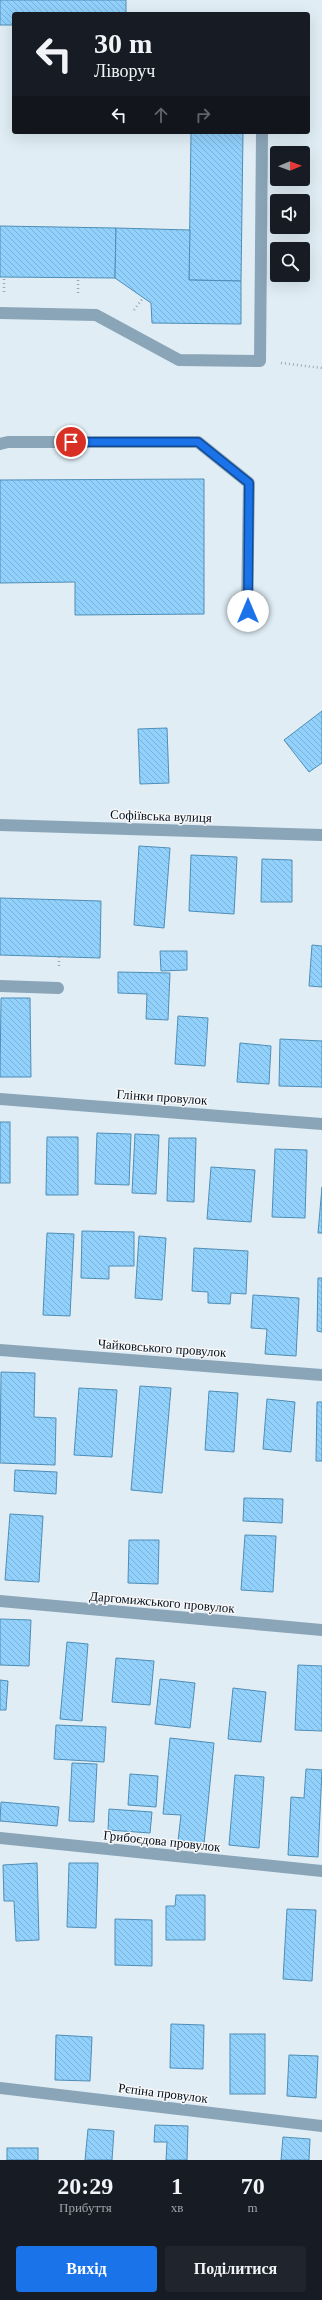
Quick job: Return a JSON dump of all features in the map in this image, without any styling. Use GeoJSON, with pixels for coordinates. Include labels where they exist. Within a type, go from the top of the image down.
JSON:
{"type":"FeatureCollection","features":[{"type":"Feature","properties":{"kind":"street"},"geometry":{"type":"LineString","coordinates":[[0,313],[96,316],[179,360],[260,361],[262,134]]}},
{"type":"Feature","properties":{"kind":"street"},"geometry":{"type":"LineString","coordinates":[[0,444],[8,442],[198,442],[249,483],[248,611]]}},
{"type":"Feature","properties":{"kind":"street","name":"Софіївська вулиця"},"geometry":{"type":"LineString","coordinates":[[0,825],[322,835]]}},
{"type":"Feature","properties":{"kind":"street"},"geometry":{"type":"LineString","coordinates":[[0,986],[58,988]]}},
{"type":"Feature","properties":{"kind":"street","name":"Глінки провулок"},"geometry":{"type":"LineString","coordinates":[[0,1099],[322,1124]]}},
{"type":"Feature","properties":{"kind":"street","name":"Чайковського провулок"},"geometry":{"type":"LineString","coordinates":[[0,1350],[322,1375]]}},
{"type":"Feature","properties":{"kind":"street","name":"Даргомижського провулок"},"geometry":{"type":"LineString","coordinates":[[0,1601],[322,1630]]}},
{"type":"Feature","properties":{"kind":"street","name":"Грибоєдова провулок"},"geometry":{"type":"LineString","coordinates":[[0,1838],[322,1871]]}},
{"type":"Feature","properties":{"kind":"street","name":"Рєпіна провулок"},"geometry":{"type":"LineString","coordinates":[[0,2088],[322,2126]]}},
{"type":"Feature","properties":{"kind":"path"},"geometry":{"type":"LineString","coordinates":[[260,361],[322,368]]}},
{"type":"Feature","properties":{"kind":"building"},"geometry":{"type":"Polygon","coordinates":[[[0,0],[126,0],[126,12],[12,12],[12,25],[0,25],[0,0]]]}},
{"type":"Feature","properties":{"kind":"building"},"geometry":{"type":"Polygon","coordinates":[[[191,134],[243,134],[241,281],[189,280],[191,134]]]}},
{"type":"Feature","properties":{"kind":"building"},"geometry":{"type":"Polygon","coordinates":[[[0,226],[116,228],[115,278],[0,277],[0,226]]]}},
{"type":"Feature","properties":{"kind":"building"},"geometry":{"type":"Polygon","coordinates":[[[116,228],[190,230],[189,280],[241,281],[241,324],[152,323],[151,303],[115,278],[116,228]]]}},
{"type":"Feature","properties":{"kind":"building"},"geometry":{"type":"Polygon","coordinates":[[[204,479],[204,614],[75,615],[75,582],[0,583],[0,480],[204,479]]]}},
{"type":"Feature","properties":{"kind":"building"},"geometry":{"type":"Polygon","coordinates":[[[322,711],[322,763],[309,772],[284,740],[322,711]]]}},
{"type":"Feature","properties":{"kind":"building"},"geometry":{"type":"Polygon","coordinates":[[[167,728],[169,783],[140,784],[138,729],[167,728]]]}},
{"type":"Feature","properties":{"kind":"building"},"geometry":{"type":"Polygon","coordinates":[[[139,846],[170,848],[164,928],[134,925],[139,846]]]}},
{"type":"Feature","properties":{"kind":"building"},"geometry":{"type":"Polygon","coordinates":[[[191,855],[237,857],[234,914],[189,911],[191,855]]]}},
{"type":"Feature","properties":{"kind":"building"},"geometry":{"type":"Polygon","coordinates":[[[262,859],[292,860],[292,902],[261,902],[262,859]]]}},
{"type":"Feature","properties":{"kind":"building"},"geometry":{"type":"Polygon","coordinates":[[[0,898],[101,901],[100,958],[0,955],[0,898]]]}},
{"type":"Feature","properties":{"kind":"building"},"geometry":{"type":"Polygon","coordinates":[[[312,945],[322,946],[322,987],[309,986],[312,945]]]}},
{"type":"Feature","properties":{"kind":"building"},"geometry":{"type":"Polygon","coordinates":[[[160,951],[187,951],[187,970],[161,971],[160,951]]]}},
{"type":"Feature","properties":{"kind":"building"},"geometry":{"type":"Polygon","coordinates":[[[118,972],[170,973],[168,1020],[146,1019],[147,994],[118,993],[118,972]]]}},
{"type":"Feature","properties":{"kind":"building"},"geometry":{"type":"Polygon","coordinates":[[[1,998],[30,998],[31,1077],[0,1077],[1,998]]]}},
{"type":"Feature","properties":{"kind":"building"},"geometry":{"type":"Polygon","coordinates":[[[178,1016],[208,1018],[205,1066],[175,1064],[178,1016]]]}},
{"type":"Feature","properties":{"kind":"building"},"geometry":{"type":"Polygon","coordinates":[[[280,1039],[322,1041],[322,1087],[279,1086],[280,1039]]]}},
{"type":"Feature","properties":{"kind":"building"},"geometry":{"type":"Polygon","coordinates":[[[240,1043],[271,1046],[269,1084],[237,1082],[240,1043]]]}},
{"type":"Feature","properties":{"kind":"building"},"geometry":{"type":"Polygon","coordinates":[[[0,1122],[10,1122],[10,1183],[0,1183],[0,1122]]]}},
{"type":"Feature","properties":{"kind":"building"},"geometry":{"type":"Polygon","coordinates":[[[97,1133],[131,1134],[129,1185],[95,1184],[97,1133]]]}},
{"type":"Feature","properties":{"kind":"building"},"geometry":{"type":"Polygon","coordinates":[[[135,1134],[159,1135],[156,1194],[132,1193],[135,1134]]]}},
{"type":"Feature","properties":{"kind":"building"},"geometry":{"type":"Polygon","coordinates":[[[47,1137],[78,1137],[78,1195],[46,1195],[47,1137]]]}},
{"type":"Feature","properties":{"kind":"building"},"geometry":{"type":"Polygon","coordinates":[[[169,1138],[196,1138],[194,1202],[167,1201],[169,1138]]]}},
{"type":"Feature","properties":{"kind":"building"},"geometry":{"type":"Polygon","coordinates":[[[275,1149],[307,1150],[305,1218],[272,1217],[275,1149]]]}},
{"type":"Feature","properties":{"kind":"building"},"geometry":{"type":"Polygon","coordinates":[[[211,1167],[255,1170],[251,1222],[207,1219],[211,1167]]]}},
{"type":"Feature","properties":{"kind":"building"},"geometry":{"type":"Polygon","coordinates":[[[322,1187],[322,1233],[318,1233],[322,1187]]]}},
{"type":"Feature","properties":{"kind":"building"},"geometry":{"type":"Polygon","coordinates":[[[82,1231],[134,1232],[134,1266],[109,1266],[109,1279],[81,1278],[82,1231]]]}},
{"type":"Feature","properties":{"kind":"building"},"geometry":{"type":"Polygon","coordinates":[[[47,1233],[74,1234],[70,1316],[43,1315],[47,1233]]]}},
{"type":"Feature","properties":{"kind":"building"},"geometry":{"type":"Polygon","coordinates":[[[139,1236],[166,1238],[162,1300],[135,1298],[139,1236]]]}},
{"type":"Feature","properties":{"kind":"building"},"geometry":{"type":"Polygon","coordinates":[[[194,1248],[248,1251],[246,1294],[231,1293],[230,1304],[208,1303],[208,1292],[192,1291],[194,1248]]]}},
{"type":"Feature","properties":{"kind":"building"},"geometry":{"type":"Polygon","coordinates":[[[318,1278],[322,1278],[322,1332],[317,1331],[318,1278]]]}},
{"type":"Feature","properties":{"kind":"building"},"geometry":{"type":"Polygon","coordinates":[[[253,1295],[299,1298],[296,1356],[265,1354],[267,1329],[251,1328],[253,1295]]]}},
{"type":"Feature","properties":{"kind":"building"},"geometry":{"type":"Polygon","coordinates":[[[1,1372],[35,1373],[34,1417],[56,1418],[55,1465],[0,1463],[1,1372]]]}},
{"type":"Feature","properties":{"kind":"building"},"geometry":{"type":"Polygon","coordinates":[[[140,1386],[171,1388],[162,1493],[131,1490],[140,1386]]]}},
{"type":"Feature","properties":{"kind":"building"},"geometry":{"type":"Polygon","coordinates":[[[79,1388],[117,1390],[112,1457],[74,1455],[79,1388]]]}},
{"type":"Feature","properties":{"kind":"building"},"geometry":{"type":"Polygon","coordinates":[[[209,1391],[238,1393],[234,1452],[205,1450],[209,1391]]]}},
{"type":"Feature","properties":{"kind":"building"},"geometry":{"type":"Polygon","coordinates":[[[267,1399],[295,1402],[291,1452],[263,1449],[267,1399]]]}},
{"type":"Feature","properties":{"kind":"building"},"geometry":{"type":"Polygon","coordinates":[[[317,1402],[322,1402],[322,1461],[316,1461],[317,1402]]]}},
{"type":"Feature","properties":{"kind":"building"},"geometry":{"type":"Polygon","coordinates":[[[15,1470],[57,1472],[56,1494],[14,1491],[15,1470]]]}},
{"type":"Feature","properties":{"kind":"building"},"geometry":{"type":"Polygon","coordinates":[[[244,1498],[283,1499],[282,1523],[243,1521],[244,1498]]]}},
{"type":"Feature","properties":{"kind":"building"},"geometry":{"type":"Polygon","coordinates":[[[10,1514],[43,1516],[39,1582],[5,1580],[10,1514]]]}},
{"type":"Feature","properties":{"kind":"building"},"geometry":{"type":"Polygon","coordinates":[[[245,1535],[276,1536],[273,1592],[241,1590],[245,1535]]]}},
{"type":"Feature","properties":{"kind":"building"},"geometry":{"type":"Polygon","coordinates":[[[129,1540],[159,1540],[158,1584],[128,1583],[129,1540]]]}},
{"type":"Feature","properties":{"kind":"building"},"geometry":{"type":"Polygon","coordinates":[[[0,1619],[31,1620],[29,1666],[0,1665],[0,1619]]]}},
{"type":"Feature","properties":{"kind":"building"},"geometry":{"type":"Polygon","coordinates":[[[67,1642],[88,1644],[82,1721],[60,1719],[67,1642]]]}},
{"type":"Feature","properties":{"kind":"building"},"geometry":{"type":"Polygon","coordinates":[[[116,1658],[154,1661],[150,1705],[112,1702],[116,1658]]]}},
{"type":"Feature","properties":{"kind":"building"},"geometry":{"type":"Polygon","coordinates":[[[298,1665],[322,1666],[322,1731],[295,1730],[298,1665]]]}},
{"type":"Feature","properties":{"kind":"building"},"geometry":{"type":"Polygon","coordinates":[[[160,1679],[195,1683],[190,1728],[155,1724],[160,1679]]]}},
{"type":"Feature","properties":{"kind":"building"},"geometry":{"type":"Polygon","coordinates":[[[0,1680],[8,1681],[6,1710],[0,1710],[0,1680]]]}},
{"type":"Feature","properties":{"kind":"building"},"geometry":{"type":"Polygon","coordinates":[[[233,1688],[266,1692],[261,1742],[228,1739],[233,1688]]]}},
{"type":"Feature","properties":{"kind":"building"},"geometry":{"type":"Polygon","coordinates":[[[56,1725],[106,1727],[104,1762],[54,1759],[56,1725]]]}},
{"type":"Feature","properties":{"kind":"building"},"geometry":{"type":"Polygon","coordinates":[[[170,1738],[214,1743],[204,1844],[178,1841],[181,1815],[163,1814],[170,1738]]]}},
{"type":"Feature","properties":{"kind":"building"},"geometry":{"type":"Polygon","coordinates":[[[72,1763],[97,1764],[94,1822],[69,1821],[72,1763]]]}},
{"type":"Feature","properties":{"kind":"building"},"geometry":{"type":"Polygon","coordinates":[[[306,1769],[322,1770],[318,1857],[288,1855],[291,1797],[304,1798],[306,1769]]]}},
{"type":"Feature","properties":{"kind":"building"},"geometry":{"type":"Polygon","coordinates":[[[130,1774],[158,1776],[156,1807],[128,1805],[130,1774]]]}},
{"type":"Feature","properties":{"kind":"building"},"geometry":{"type":"Polygon","coordinates":[[[235,1775],[264,1777],[259,1848],[229,1845],[235,1775]]]}},
{"type":"Feature","properties":{"kind":"building"},"geometry":{"type":"Polygon","coordinates":[[[1,1802],[59,1807],[57,1826],[0,1821],[1,1802]]]}},
{"type":"Feature","properties":{"kind":"building"},"geometry":{"type":"Polygon","coordinates":[[[109,1809],[152,1812],[150,1833],[108,1830],[109,1809]]]}},
{"type":"Feature","properties":{"kind":"building"},"geometry":{"type":"Polygon","coordinates":[[[37,1863],[39,1940],[16,1941],[14,1901],[4,1901],[3,1865],[37,1863]]]}},
{"type":"Feature","properties":{"kind":"building"},"geometry":{"type":"Polygon","coordinates":[[[69,1863],[98,1863],[96,1928],[67,1927],[69,1863]]]}},
{"type":"Feature","properties":{"kind":"building"},"geometry":{"type":"Polygon","coordinates":[[[176,1895],[205,1895],[205,1940],[166,1940],[166,1906],[175,1906],[176,1895]]]}},
{"type":"Feature","properties":{"kind":"building"},"geometry":{"type":"Polygon","coordinates":[[[287,1909],[316,1910],[312,1981],[283,1979],[287,1909]]]}},
{"type":"Feature","properties":{"kind":"building"},"geometry":{"type":"Polygon","coordinates":[[[115,1919],[152,1920],[152,1966],[115,1965],[115,1919]]]}},
{"type":"Feature","properties":{"kind":"building"},"geometry":{"type":"Polygon","coordinates":[[[171,2024],[204,2025],[203,2069],[170,2068],[171,2024]]]}},
{"type":"Feature","properties":{"kind":"building"},"geometry":{"type":"Polygon","coordinates":[[[230,2034],[265,2034],[265,2094],[230,2094],[230,2034]]]}},
{"type":"Feature","properties":{"kind":"building"},"geometry":{"type":"Polygon","coordinates":[[[56,2035],[92,2037],[90,2081],[55,2080],[56,2035]]]}},
{"type":"Feature","properties":{"kind":"building"},"geometry":{"type":"Polygon","coordinates":[[[289,2055],[318,2056],[316,2098],[287,2096],[289,2055]]]}},
{"type":"Feature","properties":{"kind":"building"},"geometry":{"type":"Polygon","coordinates":[[[155,2125],[188,2126],[187,2160],[166,2160],[167,2142],[154,2142],[155,2125]]]}},
{"type":"Feature","properties":{"kind":"building"},"geometry":{"type":"Polygon","coordinates":[[[88,2129],[114,2131],[112,2160],[85,2160],[88,2129]]]}},
{"type":"Feature","properties":{"kind":"building"},"geometry":{"type":"Polygon","coordinates":[[[283,2137],[310,2139],[309,2160],[281,2160],[283,2137]]]}},
{"type":"Feature","properties":{"kind":"building"},"geometry":{"type":"Polygon","coordinates":[[[7,2148],[38,2148],[38,2160],[7,2160],[7,2148]]]}},
{"type":"Feature","properties":{"kind":"route"},"geometry":{"type":"LineString","coordinates":[[71,442],[198,442],[249,483],[248,611]]}}]}
